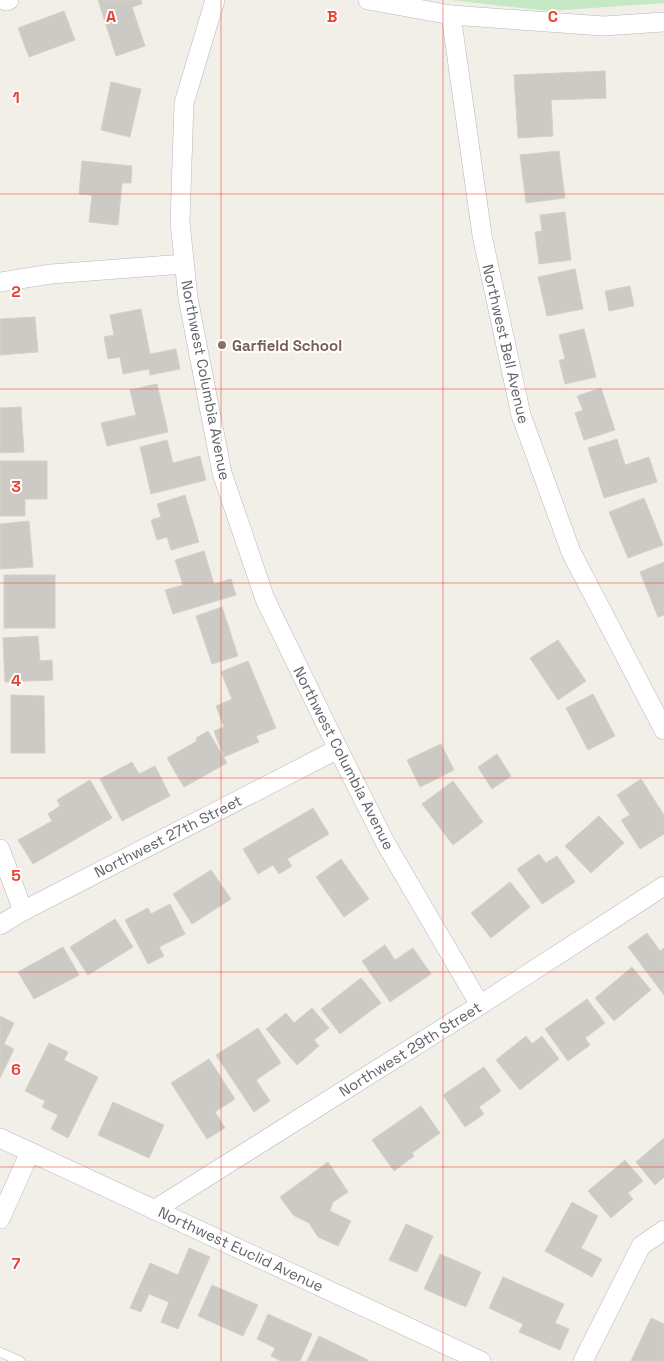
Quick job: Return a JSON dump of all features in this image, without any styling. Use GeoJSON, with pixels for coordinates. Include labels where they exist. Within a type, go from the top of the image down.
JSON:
{"type":"FeatureCollection","features":[{"type":"Feature","properties":{"kind":"street","name":"Northwest Columbia Avenue"},"geometry":{"type":"LineString","coordinates":[[215,0],[184,103],[180,222],[188,298],[222,473],[265,599],[386,844],[480,1005]]}},
{"type":"Feature","properties":{"kind":"street"},"geometry":{"type":"LineString","coordinates":[[368,0],[451,15],[604,26],[664,22]]}},
{"type":"Feature","properties":{"kind":"street","name":"Northwest Bell Avenue"},"geometry":{"type":"LineString","coordinates":[[451,15],[482,235],[521,415],[571,552],[664,730]]}},
{"type":"Feature","properties":{"kind":"street"},"geometry":{"type":"LineString","coordinates":[[0,282],[51,274],[184,264]]}},
{"type":"Feature","properties":{"kind":"street","name":"Northwest 27th Street"},"geometry":{"type":"LineString","coordinates":[[0,926],[24,911],[338,749]]}},
{"type":"Feature","properties":{"kind":"street"},"geometry":{"type":"LineString","coordinates":[[0,850],[24,911]]}},
{"type":"Feature","properties":{"kind":"street","name":"Northwest 29th Street"},"geometry":{"type":"LineString","coordinates":[[154,1210],[480,1005],[664,886]]}},
{"type":"Feature","properties":{"kind":"street","name":"Northwest Euclid Avenue"},"geometry":{"type":"LineString","coordinates":[[0,1138],[481,1361]]}},
{"type":"Feature","properties":{"kind":"street"},"geometry":{"type":"LineString","coordinates":[[0,1220],[30,1152]]}},
{"type":"Feature","properties":{"kind":"street"},"geometry":{"type":"LineString","coordinates":[[583,1361],[641,1246],[664,1230]]}},
{"type":"Feature","properties":{"kind":"lane"},"geometry":{"type":"LineString","coordinates":[[2,1356],[20,1361]]}},
{"type":"Feature","properties":{"kind":"green space"},"geometry":{"type":"Polygon","coordinates":[[[450,0],[664,0],[664,3],[549,11],[450,0]]]}},
{"type":"Feature","properties":{"kind":"building"},"geometry":{"type":"Polygon","coordinates":[[[98,0],[141,0],[142,4],[132,7],[145,46],[116,56],[98,0]]]}},
{"type":"Feature","properties":{"kind":"building"},"geometry":{"type":"Polygon","coordinates":[[[64,11],[75,40],[29,57],[18,28],[64,11]]]}},
{"type":"Feature","properties":{"kind":"building"},"geometry":{"type":"Polygon","coordinates":[[[605,71],[606,98],[551,100],[553,136],[518,138],[514,75],[605,71]]]}},
{"type":"Feature","properties":{"kind":"building"},"geometry":{"type":"Polygon","coordinates":[[[111,82],[141,89],[130,137],[101,130],[111,82]]]}},
{"type":"Feature","properties":{"kind":"building"},"geometry":{"type":"Polygon","coordinates":[[[559,151],[565,198],[526,203],[520,155],[559,151]]]}},
{"type":"Feature","properties":{"kind":"building"},"geometry":{"type":"Polygon","coordinates":[[[82,161],[132,166],[131,183],[122,183],[118,225],[89,222],[92,195],[79,194],[82,161]]]}},
{"type":"Feature","properties":{"kind":"building"},"geometry":{"type":"Polygon","coordinates":[[[565,212],[571,260],[539,264],[535,232],[542,231],[540,215],[565,212]]]}},
{"type":"Feature","properties":{"kind":"building"},"geometry":{"type":"Polygon","coordinates":[[[575,269],[583,309],[547,316],[538,277],[575,269]]]}},
{"type":"Feature","properties":{"kind":"building"},"geometry":{"type":"Polygon","coordinates":[[[630,286],[634,306],[609,311],[605,291],[630,286]]]}},
{"type":"Feature","properties":{"kind":"building"},"geometry":{"type":"Polygon","coordinates":[[[141,309],[150,354],[176,349],[180,369],[150,375],[149,369],[123,374],[120,357],[108,359],[104,337],[114,335],[110,315],[141,309]]]}},
{"type":"Feature","properties":{"kind":"building"},"geometry":{"type":"Polygon","coordinates":[[[35,317],[38,352],[0,355],[0,319],[35,317]]]}},
{"type":"Feature","properties":{"kind":"building"},"geometry":{"type":"Polygon","coordinates":[[[584,329],[596,377],[565,384],[559,360],[565,359],[559,335],[584,329]]]}},
{"type":"Feature","properties":{"kind":"building"},"geometry":{"type":"Polygon","coordinates":[[[157,384],[168,432],[107,446],[101,423],[136,415],[130,390],[157,384]]]}},
{"type":"Feature","properties":{"kind":"building"},"geometry":{"type":"Polygon","coordinates":[[[601,388],[615,430],[584,440],[575,413],[583,410],[577,396],[601,388]]]}},
{"type":"Feature","properties":{"kind":"building"},"geometry":{"type":"Polygon","coordinates":[[[21,407],[24,452],[0,453],[0,408],[21,407]]]}},
{"type":"Feature","properties":{"kind":"building"},"geometry":{"type":"Polygon","coordinates":[[[617,439],[625,465],[649,457],[657,482],[604,498],[588,448],[617,439]]]}},
{"type":"Feature","properties":{"kind":"building"},"geometry":{"type":"Polygon","coordinates":[[[167,440],[173,463],[200,456],[206,480],[151,494],[140,447],[167,440]]]}},
{"type":"Feature","properties":{"kind":"building"},"geometry":{"type":"Polygon","coordinates":[[[0,461],[47,461],[47,499],[25,499],[25,516],[0,516],[0,461]]]}},
{"type":"Feature","properties":{"kind":"building"},"geometry":{"type":"Polygon","coordinates":[[[185,495],[199,542],[171,550],[167,537],[157,540],[151,520],[161,517],[157,504],[185,495]]]}},
{"type":"Feature","properties":{"kind":"building"},"geometry":{"type":"Polygon","coordinates":[[[644,498],[663,545],[628,558],[609,512],[644,498]]]}},
{"type":"Feature","properties":{"kind":"building"},"geometry":{"type":"Polygon","coordinates":[[[29,521],[33,567],[0,569],[0,524],[29,521]]]}},
{"type":"Feature","properties":{"kind":"building"},"geometry":{"type":"Polygon","coordinates":[[[204,551],[214,584],[231,579],[236,595],[173,614],[165,590],[183,585],[175,560],[204,551]]]}},
{"type":"Feature","properties":{"kind":"building"},"geometry":{"type":"Polygon","coordinates":[[[664,562],[664,615],[658,617],[640,572],[664,562]]]}},
{"type":"Feature","properties":{"kind":"building"},"geometry":{"type":"Polygon","coordinates":[[[4,575],[55,575],[55,628],[4,628],[4,575]]]}},
{"type":"Feature","properties":{"kind":"building"},"geometry":{"type":"Polygon","coordinates":[[[222,607],[238,656],[212,664],[196,616],[222,607]]]}},
{"type":"Feature","properties":{"kind":"building"},"geometry":{"type":"Polygon","coordinates":[[[38,636],[40,661],[52,660],[53,680],[5,682],[3,638],[38,636]]]}},
{"type":"Feature","properties":{"kind":"building"},"geometry":{"type":"Polygon","coordinates":[[[558,640],[586,681],[558,700],[530,658],[558,640]]]}},
{"type":"Feature","properties":{"kind":"building"},"geometry":{"type":"Polygon","coordinates":[[[248,661],[276,728],[256,736],[259,742],[224,757],[214,731],[224,727],[216,706],[232,699],[221,672],[248,661]]]}},
{"type":"Feature","properties":{"kind":"building"},"geometry":{"type":"Polygon","coordinates":[[[593,694],[615,736],[588,750],[566,708],[593,694]]]}},
{"type":"Feature","properties":{"kind":"building"},"geometry":{"type":"Polygon","coordinates":[[[11,695],[44,696],[45,753],[11,753],[11,695]]]}},
{"type":"Feature","properties":{"kind":"building"},"geometry":{"type":"Polygon","coordinates":[[[208,731],[227,763],[184,787],[167,758],[197,741],[196,738],[208,731]]]}},
{"type":"Feature","properties":{"kind":"building"},"geometry":{"type":"Polygon","coordinates":[[[441,744],[454,770],[420,787],[407,760],[441,744]]]}},
{"type":"Feature","properties":{"kind":"building"},"geometry":{"type":"Polygon","coordinates":[[[497,754],[511,776],[492,789],[478,767],[497,754]]]}},
{"type":"Feature","properties":{"kind":"building"},"geometry":{"type":"Polygon","coordinates":[[[132,762],[139,774],[155,766],[170,796],[122,821],[100,779],[132,762]]]}},
{"type":"Feature","properties":{"kind":"building"},"geometry":{"type":"Polygon","coordinates":[[[641,779],[664,815],[664,834],[640,849],[621,820],[630,815],[617,795],[641,779]]]}},
{"type":"Feature","properties":{"kind":"building"},"geometry":{"type":"Polygon","coordinates":[[[90,780],[112,818],[33,864],[18,840],[52,821],[48,814],[60,806],[57,800],[90,780]]]}},
{"type":"Feature","properties":{"kind":"building"},"geometry":{"type":"Polygon","coordinates":[[[453,781],[483,822],[453,845],[422,804],[453,781]]]}},
{"type":"Feature","properties":{"kind":"building"},"geometry":{"type":"Polygon","coordinates":[[[313,808],[329,834],[287,859],[292,866],[279,874],[273,865],[258,874],[243,849],[313,808]]]}},
{"type":"Feature","properties":{"kind":"building"},"geometry":{"type":"Polygon","coordinates":[[[599,816],[624,843],[591,873],[565,846],[599,816]]]}},
{"type":"Feature","properties":{"kind":"building"},"geometry":{"type":"Polygon","coordinates":[[[539,854],[546,863],[557,856],[575,882],[542,904],[517,869],[539,854]]]}},
{"type":"Feature","properties":{"kind":"building"},"geometry":{"type":"Polygon","coordinates":[[[341,859],[369,899],[344,917],[316,877],[341,859]]]}},
{"type":"Feature","properties":{"kind":"building"},"geometry":{"type":"Polygon","coordinates":[[[211,870],[231,899],[192,924],[173,894],[211,870]]]}},
{"type":"Feature","properties":{"kind":"building"},"geometry":{"type":"Polygon","coordinates":[[[510,882],[530,907],[491,938],[471,913],[510,882]]]}},
{"type":"Feature","properties":{"kind":"building"},"geometry":{"type":"Polygon","coordinates":[[[170,904],[185,934],[159,947],[164,956],[148,964],[125,920],[148,908],[151,914],[170,904]]]}},
{"type":"Feature","properties":{"kind":"building"},"geometry":{"type":"Polygon","coordinates":[[[115,919],[133,947],[88,975],[70,947],[115,919]]]}},
{"type":"Feature","properties":{"kind":"building"},"geometry":{"type":"Polygon","coordinates":[[[647,933],[660,951],[664,948],[664,995],[628,947],[647,933]]]}},
{"type":"Feature","properties":{"kind":"building"},"geometry":{"type":"Polygon","coordinates":[[[385,945],[395,960],[413,948],[431,974],[390,1002],[362,961],[385,945]]]}},
{"type":"Feature","properties":{"kind":"building"},"geometry":{"type":"Polygon","coordinates":[[[63,947],[79,975],[34,999],[18,972],[63,947]]]}},
{"type":"Feature","properties":{"kind":"building"},"geometry":{"type":"Polygon","coordinates":[[[632,967],[651,990],[614,1021],[595,998],[632,967]]]}},
{"type":"Feature","properties":{"kind":"building"},"geometry":{"type":"Polygon","coordinates":[[[361,978],[381,1003],[340,1034],[321,1009],[361,978]]]}},
{"type":"Feature","properties":{"kind":"building"},"geometry":{"type":"Polygon","coordinates":[[[587,999],[605,1023],[585,1038],[590,1045],[568,1061],[545,1029],[587,999]]]}},
{"type":"Feature","properties":{"kind":"building"},"geometry":{"type":"Polygon","coordinates":[[[312,1008],[329,1028],[314,1040],[319,1046],[297,1065],[266,1029],[286,1013],[294,1023],[312,1008]]]}},
{"type":"Feature","properties":{"kind":"building"},"geometry":{"type":"Polygon","coordinates":[[[0,1016],[14,1023],[4,1044],[14,1049],[0,1078],[0,1016]]]}},
{"type":"Feature","properties":{"kind":"building"},"geometry":{"type":"Polygon","coordinates":[[[258,1028],[281,1063],[256,1080],[270,1101],[254,1112],[216,1055],[258,1028]]]}},
{"type":"Feature","properties":{"kind":"building"},"geometry":{"type":"Polygon","coordinates":[[[526,1036],[532,1044],[542,1036],[559,1059],[520,1090],[496,1060],[526,1036]]]}},
{"type":"Feature","properties":{"kind":"building"},"geometry":{"type":"Polygon","coordinates":[[[49,1043],[68,1052],[64,1060],[98,1077],[68,1138],[51,1129],[58,1115],[42,1107],[45,1101],[25,1091],[49,1043]]]}},
{"type":"Feature","properties":{"kind":"building"},"geometry":{"type":"Polygon","coordinates":[[[209,1059],[235,1099],[215,1112],[225,1128],[207,1139],[171,1083],[209,1059]]]}},
{"type":"Feature","properties":{"kind":"building"},"geometry":{"type":"Polygon","coordinates":[[[484,1067],[501,1091],[479,1107],[484,1114],[465,1127],[443,1095],[484,1067]]]}},
{"type":"Feature","properties":{"kind":"building"},"geometry":{"type":"Polygon","coordinates":[[[113,1102],[164,1125],[149,1158],[98,1135],[113,1102]]]}},
{"type":"Feature","properties":{"kind":"building"},"geometry":{"type":"Polygon","coordinates":[[[421,1106],[440,1133],[412,1153],[414,1156],[394,1171],[372,1140],[421,1106]]]}},
{"type":"Feature","properties":{"kind":"building"},"geometry":{"type":"Polygon","coordinates":[[[664,1138],[664,1177],[655,1185],[636,1162],[664,1138]]]}},
{"type":"Feature","properties":{"kind":"building"},"geometry":{"type":"Polygon","coordinates":[[[625,1160],[643,1181],[628,1193],[633,1199],[611,1218],[588,1191],[625,1160]]]}},
{"type":"Feature","properties":{"kind":"building"},"geometry":{"type":"Polygon","coordinates":[[[328,1162],[348,1192],[333,1202],[330,1211],[351,1221],[338,1246],[318,1237],[309,1223],[293,1215],[280,1197],[328,1162]]]}},
{"type":"Feature","properties":{"kind":"building"},"geometry":{"type":"Polygon","coordinates":[[[572,1202],[598,1216],[581,1248],[602,1259],[592,1277],[545,1251],[572,1202]]]}},
{"type":"Feature","properties":{"kind":"building"},"geometry":{"type":"Polygon","coordinates":[[[406,1224],[433,1236],[417,1272],[389,1260],[406,1224]]]}},
{"type":"Feature","properties":{"kind":"building"},"geometry":{"type":"Polygon","coordinates":[[[189,1248],[210,1257],[178,1329],[161,1322],[169,1302],[149,1294],[141,1312],[130,1308],[150,1263],[178,1275],[189,1248]]]}},
{"type":"Feature","properties":{"kind":"building"},"geometry":{"type":"Polygon","coordinates":[[[440,1254],[481,1272],[466,1307],[424,1289],[440,1254]]]}},
{"type":"Feature","properties":{"kind":"building"},"geometry":{"type":"Polygon","coordinates":[[[503,1277],[564,1304],[555,1323],[569,1329],[560,1350],[519,1332],[523,1324],[489,1308],[503,1277]]]}},
{"type":"Feature","properties":{"kind":"building"},"geometry":{"type":"Polygon","coordinates":[[[212,1285],[258,1305],[243,1336],[198,1316],[212,1285]]]}},
{"type":"Feature","properties":{"kind":"building"},"geometry":{"type":"Polygon","coordinates":[[[268,1314],[312,1334],[300,1361],[281,1361],[271,1356],[275,1348],[257,1339],[268,1314]]]}},
{"type":"Feature","properties":{"kind":"building"},"geometry":{"type":"Polygon","coordinates":[[[651,1318],[664,1324],[664,1361],[631,1361],[651,1318]]]}},
{"type":"Feature","properties":{"kind":"building"},"geometry":{"type":"Polygon","coordinates":[[[319,1336],[368,1360],[368,1361],[307,1361],[319,1336]]]}},
{"type":"Feature","properties":{"kind":"place","name":"Garfield School"},"geometry":{"type":"Point","coordinates":[222,345]}}]}
